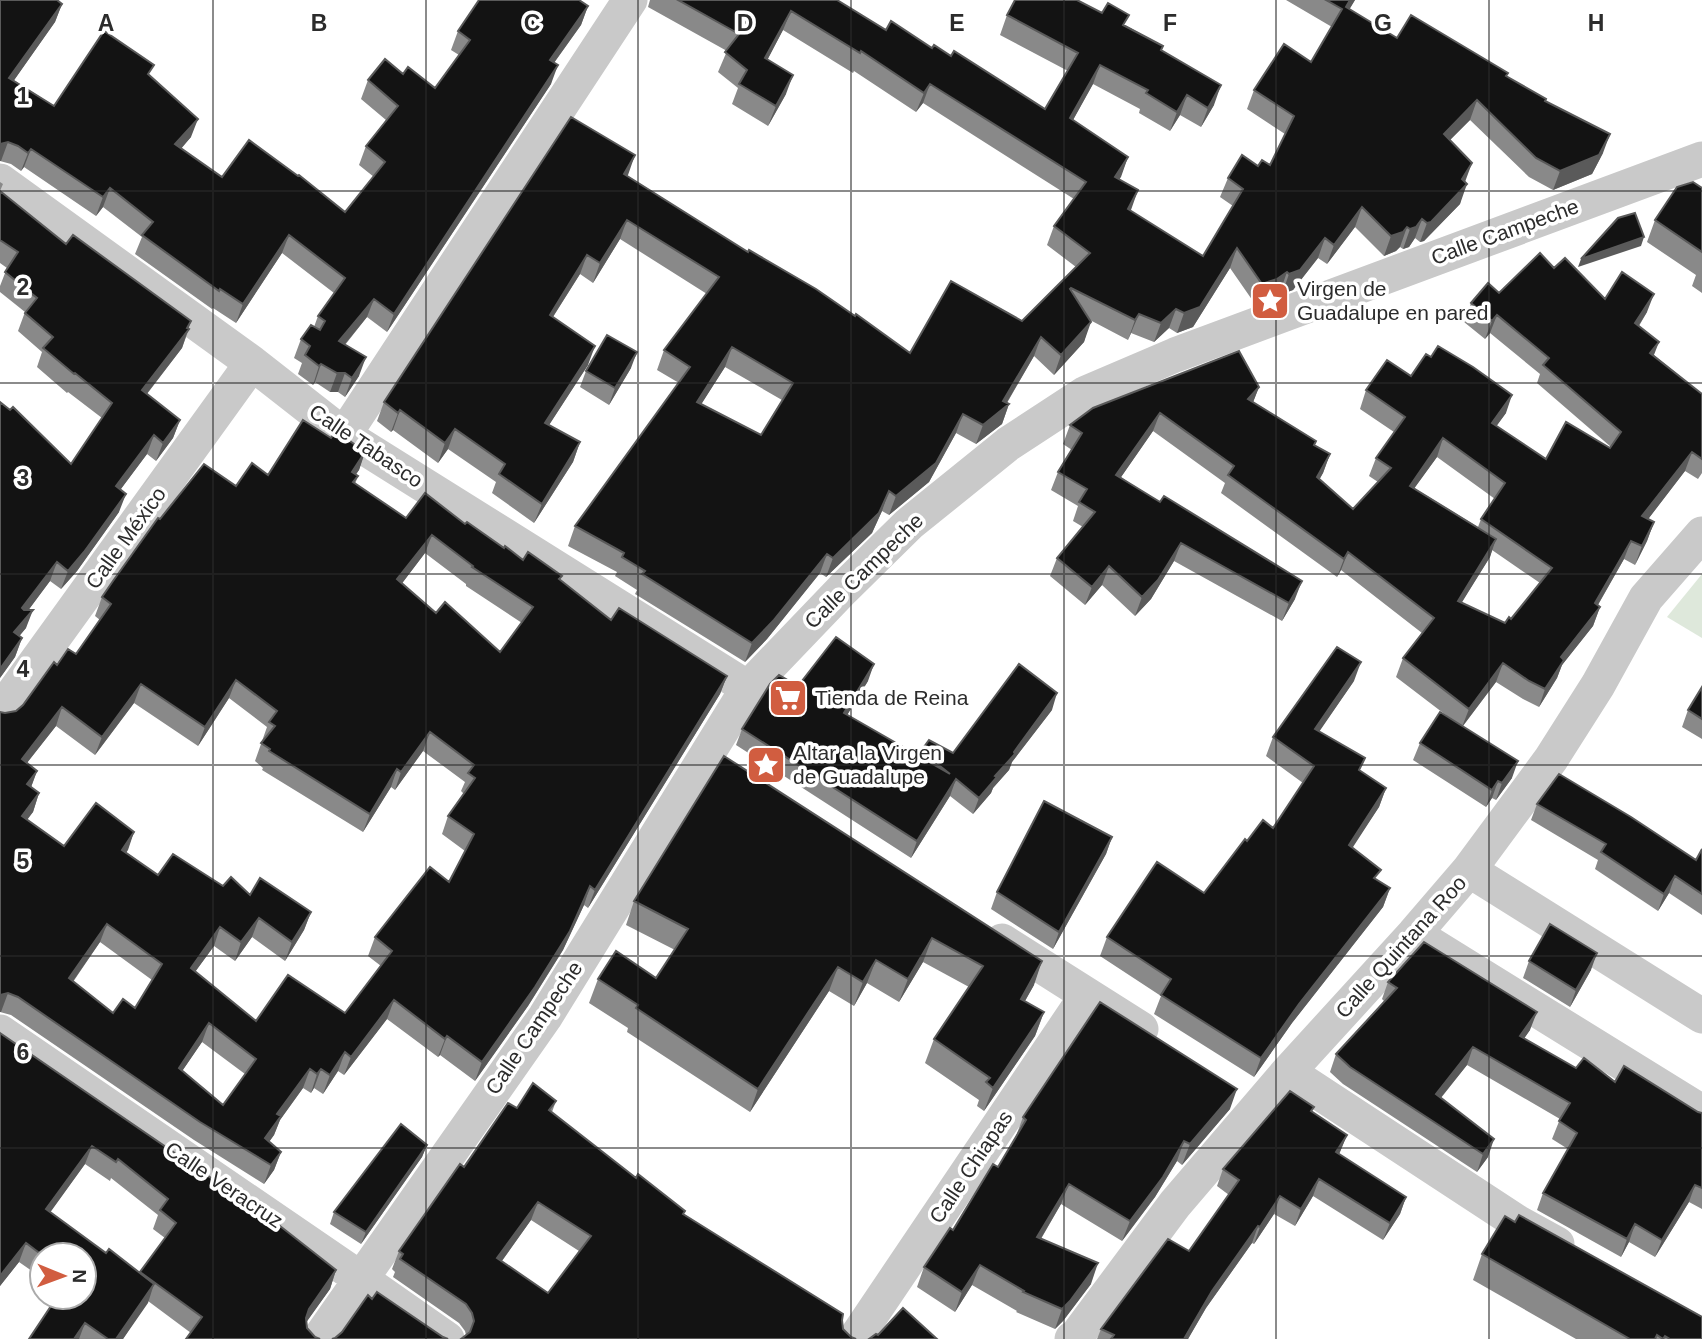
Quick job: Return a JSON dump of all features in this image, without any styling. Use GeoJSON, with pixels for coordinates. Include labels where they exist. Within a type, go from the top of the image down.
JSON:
{"type":"FeatureCollection","features":[{"type":"Feature","properties":{"kind":"street"},"geometry":{"type":"LineString","coordinates":[[344,435],[631,0]]}},
{"type":"Feature","properties":{"kind":"street","name":"Calle Campeche"},"geometry":{"type":"LineString","coordinates":[[319,1339],[545,1017],[720,758],[748,688],[909,524],[1008,444],[1086,393],[1175,355],[1702,159]]}},
{"type":"Feature","properties":{"kind":"street","name":"Calle Tabasco"},"geometry":{"type":"LineString","coordinates":[[0,181],[252,363],[344,435],[748,688]]}},
{"type":"Feature","properties":{"kind":"street","name":"Calle México"},"geometry":{"type":"LineString","coordinates":[[0,712],[252,363]]}},
{"type":"Feature","properties":{"kind":"street","name":"Calle Quintana Roo"},"geometry":{"type":"LineString","coordinates":[[1072,1339],[1175,1204],[1250,1098],[1289,1073],[1469,870],[1550,759],[1598,684],[1646,598],[1702,534]]}},
{"type":"Feature","properties":{"kind":"street"},"geometry":{"type":"LineString","coordinates":[[1469,870],[1702,1016]]}},
{"type":"Feature","properties":{"kind":"street"},"geometry":{"type":"LineString","coordinates":[[972,921],[1168,1046]]}},
{"type":"Feature","properties":{"kind":"street"},"geometry":{"type":"LineString","coordinates":[[1414,934],[1702,1112]]}},
{"type":"Feature","properties":{"kind":"street","name":"Calle Chiapas"},"geometry":{"type":"LineString","coordinates":[[855,1339],[1087,995]]}},
{"type":"Feature","properties":{"kind":"street","name":"Calle Veracruz"},"geometry":{"type":"LineString","coordinates":[[0,1032],[447,1339]]}},
{"type":"Feature","properties":{"kind":"street"},"geometry":{"type":"LineString","coordinates":[[1289,1073],[1517,1222],[1588,1261]]}},
{"type":"Feature","properties":{"kind":"shaded area"},"geometry":{"type":"Polygon","coordinates":[[[1702,574],[1702,638],[1667,617],[1702,574]]]}},
{"type":"Feature","properties":{"kind":"building"},"geometry":{"type":"Polygon","coordinates":[[[0,0],[57,0],[62,4],[9,78],[54,106],[104,31],[154,65],[148,74],[198,119],[175,144],[222,177],[249,140],[345,212],[385,162],[366,146],[398,106],[368,80],[385,59],[403,74],[408,67],[435,88],[470,40],[458,31],[479,0],[579,0],[588,6],[550,60],[558,65],[394,314],[374,299],[339,341],[366,357],[352,378],[321,364],[319,366],[305,355],[310,346],[301,339],[311,325],[320,330],[325,321],[318,316],[345,278],[289,235],[243,304],[220,289],[219,291],[142,235],[153,222],[110,188],[103,197],[31,149],[28,153],[8,142],[0,144],[0,0]]]}},
{"type":"Feature","properties":{"kind":"building"},"geometry":{"type":"Polygon","coordinates":[[[678,0],[837,0],[886,30],[891,21],[932,48],[934,45],[951,56],[954,51],[1045,109],[1078,53],[1007,15],[1015,0],[1077,0],[1102,13],[1108,3],[1129,15],[1123,25],[1163,46],[1161,50],[1221,85],[1208,108],[1187,95],[1177,112],[1146,93],[1148,90],[1100,65],[1070,118],[1128,157],[1115,177],[1138,190],[1128,209],[1203,256],[1243,189],[1228,178],[1242,155],[1258,166],[1262,160],[1270,165],[1294,116],[1254,90],[1284,44],[1311,62],[1342,9],[1326,0],[1350,0],[1346,7],[1397,38],[1411,15],[1508,73],[1506,76],[1546,99],[1545,101],[1610,134],[1599,155],[1560,171],[1536,158],[1477,100],[1444,134],[1472,163],[1462,179],[1467,184],[1431,222],[1427,223],[1422,219],[1416,227],[1407,227],[1403,232],[1391,236],[1362,207],[1334,245],[1325,238],[1300,270],[1289,274],[1287,272],[1262,284],[1237,248],[1200,307],[1184,313],[1176,309],[1161,323],[1139,314],[1135,320],[1071,288],[1091,322],[1061,355],[1041,337],[1003,401],[1009,404],[983,425],[963,414],[936,463],[896,496],[889,491],[879,513],[833,558],[827,554],[752,643],[642,574],[645,571],[622,557],[624,553],[575,526],[690,367],[664,350],[719,277],[627,220],[600,263],[587,255],[550,315],[595,346],[545,423],[580,442],[542,504],[499,474],[505,464],[455,429],[445,443],[400,410],[398,413],[384,402],[571,117],[635,155],[624,174],[748,252],[749,250],[816,289],[855,316],[856,314],[910,353],[951,281],[1022,321],[1090,253],[1054,226],[1086,182],[930,84],[924,93],[861,51],[860,53],[791,11],[765,58],[793,75],[776,106],[739,84],[747,70],[725,52],[739,34],[678,0]],[[732,347],[697,402],[761,435],[793,383],[732,347]]]}},
{"type":"Feature","properties":{"kind":"building"},"geometry":{"type":"Polygon","coordinates":[[[1693,182],[1702,188],[1702,252],[1655,220],[1677,187],[1693,182]]]}},
{"type":"Feature","properties":{"kind":"building"},"geometry":{"type":"Polygon","coordinates":[[[0,191],[66,244],[73,235],[191,321],[187,328],[189,329],[142,390],[180,420],[163,443],[154,435],[116,486],[126,494],[84,552],[68,571],[57,562],[22,608],[33,610],[14,632],[22,638],[0,669],[0,402],[10,410],[13,407],[71,464],[112,403],[43,348],[53,337],[25,313],[37,298],[5,272],[18,252],[0,240],[0,191]]]}},
{"type":"Feature","properties":{"kind":"building"},"geometry":{"type":"Polygon","coordinates":[[[1635,213],[1644,237],[1581,259],[1618,218],[1635,213]]]}},
{"type":"Feature","properties":{"kind":"building"},"geometry":{"type":"Polygon","coordinates":[[[1540,253],[1554,268],[1565,258],[1605,299],[1622,272],[1654,294],[1635,323],[1659,342],[1650,353],[1702,394],[1702,459],[1692,452],[1642,516],[1654,522],[1642,546],[1631,541],[1595,603],[1600,607],[1561,657],[1564,660],[1545,689],[1503,663],[1469,709],[1403,658],[1434,618],[1348,552],[1344,559],[1228,475],[1234,466],[1160,413],[1116,475],[1160,502],[1164,496],[1302,581],[1289,603],[1181,543],[1158,580],[1142,597],[1109,566],[1092,587],[1057,558],[1095,512],[1079,502],[1087,489],[1058,472],[1082,433],[1070,425],[1093,408],[1239,351],[1259,387],[1248,399],[1316,441],[1314,445],[1330,454],[1317,477],[1353,509],[1391,468],[1376,458],[1405,417],[1366,390],[1387,360],[1411,376],[1426,354],[1431,357],[1438,346],[1512,395],[1492,423],[1546,459],[1566,422],[1610,448],[1621,432],[1543,365],[1549,358],[1497,315],[1492,321],[1471,303],[1488,283],[1499,293],[1540,253]],[[1443,438],[1410,486],[1496,539],[1458,601],[1505,623],[1552,568],[1481,519],[1505,483],[1443,438]]]}},
{"type":"Feature","properties":{"kind":"building"},"geometry":{"type":"Polygon","coordinates":[[[607,335],[637,352],[615,388],[586,371],[607,335]]]}},
{"type":"Feature","properties":{"kind":"building"},"geometry":{"type":"Polygon","coordinates":[[[303,420],[331,438],[336,431],[365,452],[352,472],[358,476],[353,482],[406,518],[425,493],[465,524],[467,522],[523,560],[528,552],[562,576],[559,579],[611,620],[619,608],[727,676],[595,890],[590,886],[570,931],[535,987],[482,1062],[447,1036],[445,1039],[394,1000],[351,1057],[345,1052],[330,1075],[321,1069],[317,1074],[310,1069],[277,1114],[281,1116],[265,1138],[281,1152],[271,1165],[200,1122],[18,997],[8,993],[0,995],[0,712],[16,711],[54,662],[57,665],[68,649],[76,654],[111,604],[102,597],[158,518],[160,519],[204,464],[236,486],[252,463],[268,475],[303,420]],[[432,535],[397,579],[436,613],[445,602],[500,652],[533,607],[472,567],[432,535]],[[236,680],[205,727],[141,684],[102,737],[62,707],[22,759],[37,771],[27,784],[39,793],[22,816],[64,846],[96,803],[134,832],[122,850],[158,875],[173,854],[223,886],[231,877],[250,895],[260,878],[311,912],[292,942],[259,918],[241,942],[220,927],[191,968],[256,1021],[288,975],[345,1013],[392,951],[375,937],[430,867],[449,882],[474,834],[448,816],[475,778],[468,773],[474,765],[430,732],[401,772],[397,769],[370,814],[269,751],[270,749],[261,743],[275,726],[269,722],[277,711],[236,680]],[[107,924],[69,978],[113,1013],[123,999],[135,1008],[162,964],[107,924]],[[209,1023],[179,1068],[223,1105],[256,1059],[209,1023]]]}},
{"type":"Feature","properties":{"kind":"building"},"geometry":{"type":"Polygon","coordinates":[[[836,637],[874,664],[844,713],[950,774],[921,751],[929,740],[953,753],[1019,664],[1057,693],[1015,754],[979,798],[956,779],[917,841],[742,729],[770,684],[779,675],[798,686],[836,637]]]}},
{"type":"Feature","properties":{"kind":"building"},"geometry":{"type":"Polygon","coordinates":[[[1337,647],[1361,662],[1315,729],[1365,758],[1359,770],[1386,788],[1349,845],[1381,870],[1374,878],[1390,888],[1299,1004],[1261,1058],[1161,995],[1171,979],[1107,937],[1157,862],[1204,893],[1263,820],[1273,828],[1314,766],[1273,737],[1337,647]]]}},
{"type":"Feature","properties":{"kind":"building"},"geometry":{"type":"Polygon","coordinates":[[[1702,687],[1702,719],[1688,710],[1702,687]]]}},
{"type":"Feature","properties":{"kind":"building"},"geometry":{"type":"Polygon","coordinates":[[[1440,712],[1518,761],[1502,783],[1498,781],[1492,790],[1420,743],[1440,712]]]}},
{"type":"Feature","properties":{"kind":"building"},"geometry":{"type":"Polygon","coordinates":[[[724,756],[1042,961],[1021,999],[1044,1012],[993,1088],[986,1082],[990,1078],[934,1039],[983,966],[932,938],[908,979],[876,960],[863,982],[838,967],[758,1089],[636,1008],[638,1005],[598,979],[616,951],[656,978],[688,929],[634,901],[724,756]]]}},
{"type":"Feature","properties":{"kind":"building"},"geometry":{"type":"Polygon","coordinates":[[[1559,774],[1696,860],[1702,849],[1702,894],[1675,876],[1664,894],[1601,852],[1606,844],[1537,804],[1559,774]]]}},
{"type":"Feature","properties":{"kind":"building"},"geometry":{"type":"Polygon","coordinates":[[[1044,801],[1112,837],[1059,932],[997,892],[1044,801]]]}},
{"type":"Feature","properties":{"kind":"building"},"geometry":{"type":"Polygon","coordinates":[[[1550,924],[1597,953],[1576,990],[1529,961],[1550,924]]]}},
{"type":"Feature","properties":{"kind":"building"},"geometry":{"type":"Polygon","coordinates":[[[1424,942],[1537,1012],[1520,1036],[1576,1068],[1584,1058],[1615,1082],[1624,1066],[1702,1113],[1702,1188],[1695,1185],[1662,1240],[1635,1224],[1627,1239],[1543,1193],[1577,1133],[1559,1121],[1570,1103],[1473,1047],[1436,1094],[1494,1139],[1483,1154],[1350,1067],[1336,1054],[1397,988],[1388,982],[1424,942]]]}},
{"type":"Feature","properties":{"kind":"building"},"geometry":{"type":"Polygon","coordinates":[[[1100,1002],[1237,1089],[1190,1144],[1184,1141],[1163,1177],[1130,1221],[1069,1184],[1037,1237],[1098,1263],[1062,1309],[1023,1292],[980,1265],[962,1292],[924,1267],[950,1228],[953,1230],[993,1164],[998,1167],[1026,1120],[1023,1117],[1100,1002]]]}},
{"type":"Feature","properties":{"kind":"building"},"geometry":{"type":"Polygon","coordinates":[[[0,1033],[227,1189],[279,1228],[280,1226],[336,1270],[309,1309],[306,1318],[307,1328],[320,1339],[186,1339],[202,1317],[140,1272],[176,1223],[160,1210],[168,1199],[118,1159],[116,1162],[92,1146],[46,1209],[90,1241],[28,1241],[28,1244],[26,1243],[0,1276],[0,1033]]]}},
{"type":"Feature","properties":{"kind":"building"},"geometry":{"type":"Polygon","coordinates":[[[533,1083],[556,1101],[549,1110],[636,1178],[638,1174],[685,1211],[683,1214],[843,1314],[843,1329],[856,1339],[461,1339],[470,1332],[474,1321],[466,1304],[400,1259],[403,1254],[399,1251],[460,1164],[464,1167],[508,1103],[517,1108],[533,1083]],[[538,1202],[497,1258],[548,1293],[591,1236],[538,1202]]]}},
{"type":"Feature","properties":{"kind":"building"},"geometry":{"type":"Polygon","coordinates":[[[1290,1091],[1314,1107],[1311,1111],[1347,1135],[1336,1152],[1406,1197],[1390,1223],[1319,1179],[1301,1209],[1280,1196],[1212,1291],[1184,1339],[1111,1339],[1114,1335],[1101,1329],[1168,1239],[1189,1251],[1239,1180],[1223,1169],[1290,1091]]]}},
{"type":"Feature","properties":{"kind":"building"},"geometry":{"type":"Polygon","coordinates":[[[401,1124],[427,1145],[366,1232],[334,1212],[401,1124]]]}},
{"type":"Feature","properties":{"kind":"building"},"geometry":{"type":"Polygon","coordinates":[[[1519,1215],[1702,1317],[1702,1339],[1670,1339],[1665,1336],[1663,1339],[1657,1335],[1655,1339],[1630,1339],[1482,1254],[1505,1216],[1515,1222],[1519,1215]]]}},
{"type":"Feature","properties":{"kind":"building"},"geometry":{"type":"Polygon","coordinates":[[[98,1247],[106,1253],[109,1249],[154,1284],[116,1339],[108,1339],[85,1323],[74,1339],[29,1339],[48,1311],[98,1311],[98,1247]]]}},
{"type":"Feature","properties":{"kind":"building"},"geometry":{"type":"Polygon","coordinates":[[[377,1292],[448,1339],[332,1339],[342,1332],[368,1295],[372,1299],[377,1292]]]}},
{"type":"Feature","properties":{"kind":"building"},"geometry":{"type":"Polygon","coordinates":[[[903,1308],[937,1339],[869,1339],[878,1335],[903,1308]]]}},
{"type":"Feature","properties":{"kind":"place","name":"Virgen de Guadalupe en pared"},"geometry":{"type":"Point","coordinates":[1270,301]}},
{"type":"Feature","properties":{"kind":"place","name":"Tienda de Reina"},"geometry":{"type":"Point","coordinates":[788,698]}},
{"type":"Feature","properties":{"kind":"place","name":"Altar a la Virgen de Guadalupe"},"geometry":{"type":"Point","coordinates":[766,765]}}]}
